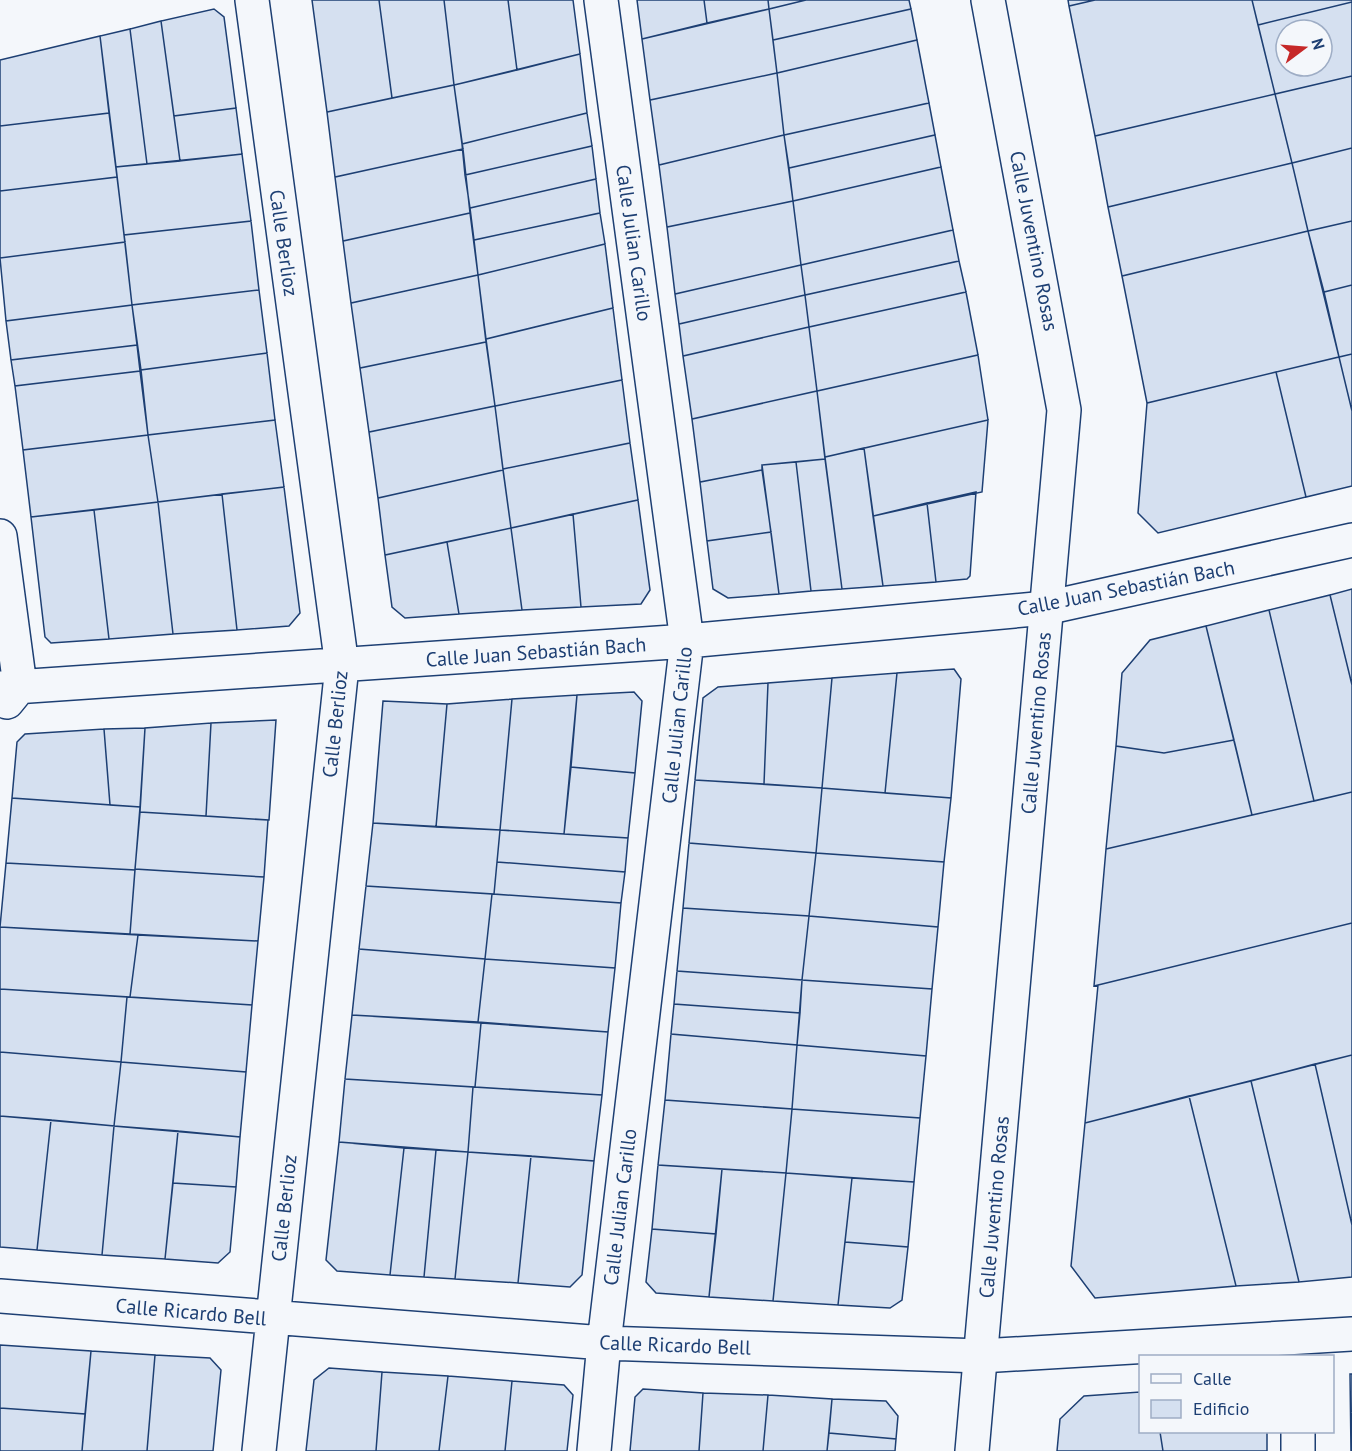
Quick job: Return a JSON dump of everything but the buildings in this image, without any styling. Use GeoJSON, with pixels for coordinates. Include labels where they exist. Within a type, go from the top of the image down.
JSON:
{"type":"FeatureCollection","features":[{"type":"Feature","properties":{"kind":"street","name":"Calle Berlioz"},"geometry":{"type":"LineString","coordinates":[[252,0],[342,666],[259,1451]]}},
{"type":"Feature","properties":{"kind":"street","name":"Calle Julian Carillo"},"geometry":{"type":"LineString","coordinates":[[594,1451],[604,1343],[687,641],[601,0]]}},
{"type":"Feature","properties":{"kind":"street","name":"Calle Juventino Rosas"},"geometry":{"type":"LineString","coordinates":[[972,1451],[1064,410],[988,0]]}},
{"type":"Feature","properties":{"kind":"street"},"geometry":{"type":"LineString","coordinates":[[0,536],[10,687],[0,710]]}},
{"type":"Feature","properties":{"kind":"street","name":"Calle Juan Sebastián Bach"},"geometry":{"type":"LineString","coordinates":[[10,687],[687,641],[1046,608],[1352,540]]}},
{"type":"Feature","properties":{"kind":"street","name":"Calle Ricardo Bell"},"geometry":{"type":"LineString","coordinates":[[0,1296],[272,1319],[604,1343],[981,1356],[1297,1347],[1352,1334]]}},
{"type":"Feature","properties":{"kind":"street"},"geometry":{"type":"LineString","coordinates":[[1298,1433],[1298,1451]]}}]}
